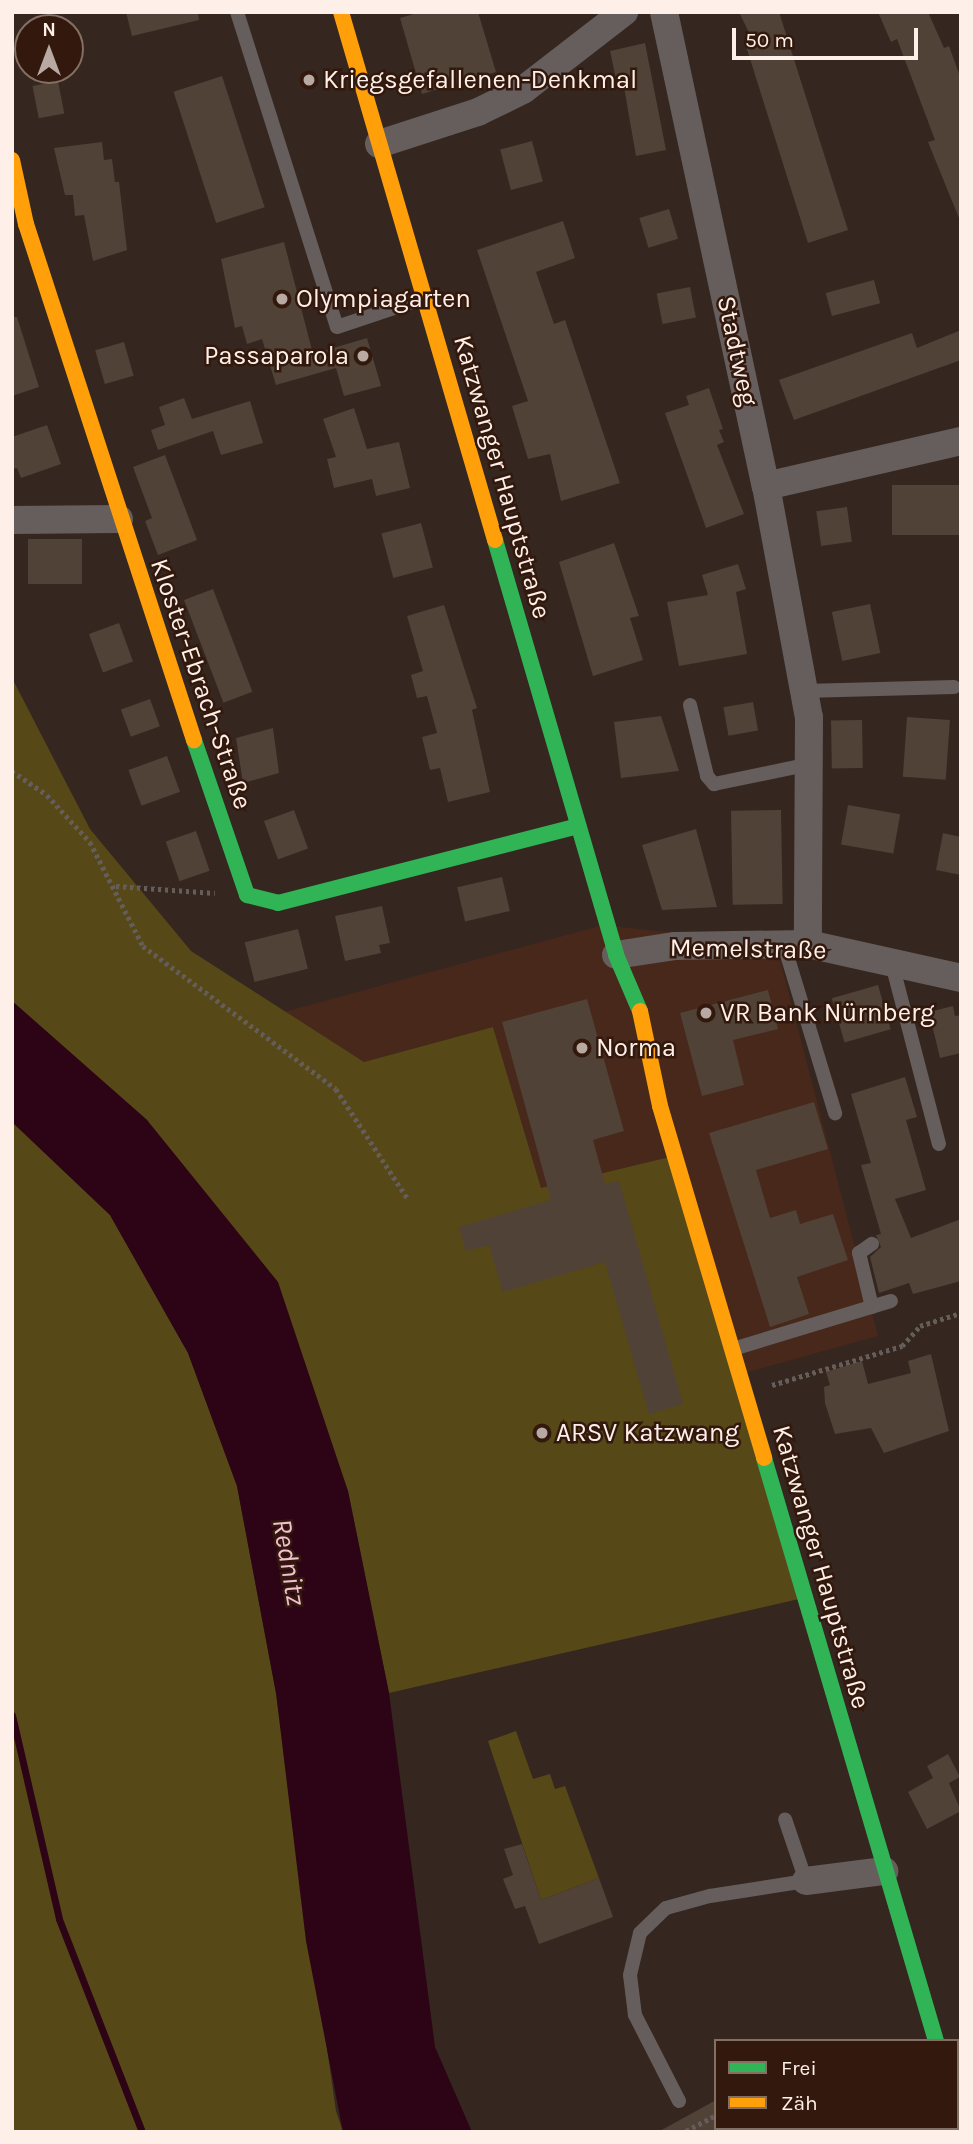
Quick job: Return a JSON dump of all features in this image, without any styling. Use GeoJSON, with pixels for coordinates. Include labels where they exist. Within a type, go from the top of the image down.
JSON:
{"type":"FeatureCollection","features":[{"type":"Feature","properties":{"kind":"main road","name":"Katzwanger Hauptstraße"},"geometry":{"type":"LineString","coordinates":[[341,12],[616,955],[647,1028],[660,1106],[935,2039]]}},
{"type":"Feature","properties":{"kind":"main road","name":"Kloster-Ebrach-Straße"},"geometry":{"type":"LineString","coordinates":[[12,160],[19,227],[247,895]]}},
{"type":"Feature","properties":{"kind":"main road"},"geometry":{"type":"LineString","coordinates":[[247,895],[278,903],[578,826]]}},
{"type":"Feature","properties":{"kind":"main road","name":"Katzwanger Hauptstraße"},"geometry":{"type":"LineString","coordinates":[[616,955],[618,1006]]}},
{"type":"Feature","properties":{"kind":"main road","name":"Katzwanger Hauptstraße"},"geometry":{"type":"LineString","coordinates":[[629,1046],[660,1106]]}},
{"type":"Feature","properties":{"kind":"street"},"geometry":{"type":"LineString","coordinates":[[379,144],[478,112],[523,90],[624,12]]}},
{"type":"Feature","properties":{"kind":"street","name":"Stadtweg"},"geometry":{"type":"LineString","coordinates":[[664,12],[766,486],[804,691],[811,764],[796,945]]}},
{"type":"Feature","properties":{"kind":"street"},"geometry":{"type":"LineString","coordinates":[[766,486],[961,441]]}},
{"type":"Feature","properties":{"kind":"street"},"geometry":{"type":"LineString","coordinates":[[12,520],[118,519]]}},
{"type":"Feature","properties":{"kind":"street","name":"Memelstraße"},"geometry":{"type":"LineString","coordinates":[[616,955],[675,946],[796,945],[891,960],[961,978]]}},
{"type":"Feature","properties":{"kind":"street"},"geometry":{"type":"LineString","coordinates":[[806,1881],[884,1871]]}},
{"type":"Feature","properties":{"kind":"lane"},"geometry":{"type":"LineString","coordinates":[[237,12],[337,327],[424,298]]}},
{"type":"Feature","properties":{"kind":"lane"},"geometry":{"type":"LineString","coordinates":[[804,691],[954,687]]}},
{"type":"Feature","properties":{"kind":"lane"},"geometry":{"type":"LineString","coordinates":[[690,705],[707,776],[714,784],[811,764]]}},
{"type":"Feature","properties":{"kind":"lane"},"geometry":{"type":"LineString","coordinates":[[796,945],[835,1113]]}},
{"type":"Feature","properties":{"kind":"lane"},"geometry":{"type":"LineString","coordinates":[[891,960],[939,1144]]}},
{"type":"Feature","properties":{"kind":"lane"},"geometry":{"type":"LineString","coordinates":[[872,1244],[859,1253],[872,1307]]}},
{"type":"Feature","properties":{"kind":"lane"},"geometry":{"type":"LineString","coordinates":[[732,1350],[891,1301]]}},
{"type":"Feature","properties":{"kind":"lane"},"geometry":{"type":"LineString","coordinates":[[679,2101],[635,2015],[630,1975],[640,1933],[666,1908],[710,1896],[806,1881],[785,1819]]}},
{"type":"Feature","properties":{"kind":"path"},"geometry":{"type":"LineString","coordinates":[[12,771],[47,795],[81,833],[116,886],[143,946],[336,1089],[408,1199]]}},
{"type":"Feature","properties":{"kind":"path"},"geometry":{"type":"LineString","coordinates":[[116,886],[247,895]]}},
{"type":"Feature","properties":{"kind":"path"},"geometry":{"type":"LineString","coordinates":[[745,1394],[902,1346],[920,1326],[961,1313]]}},
{"type":"Feature","properties":{"kind":"path"},"geometry":{"type":"LineString","coordinates":[[686,2130],[714,2116]]}},
{"type":"Feature","properties":{"kind":"shaded area","name":"ARSV Katzwang"},"geometry":{"type":"Polygon","coordinates":[[[12,678],[90,829],[191,951],[364,1062],[493,1027],[541,1188],[674,1156],[803,1598],[389,1693],[348,1491],[147,1120],[12,1001],[12,678]]]}},
{"type":"Feature","properties":{"kind":"shaded area"},"geometry":{"type":"Polygon","coordinates":[[[603,925],[776,944],[878,1336],[738,1375],[541,1188],[493,1027],[364,1062],[284,1012],[603,925]]]}},
{"type":"Feature","properties":{"kind":"shaded area"},"geometry":{"type":"Polygon","coordinates":[[[12,1122],[110,1215],[188,1353],[237,1486],[276,1693],[336,2111],[343,2132],[12,2132],[12,1122]]]}},
{"type":"Feature","properties":{"kind":"shaded area"},"geometry":{"type":"Polygon","coordinates":[[[516,1731],[533,1779],[550,1774],[555,1789],[565,1786],[599,1878],[541,1900],[488,1741],[516,1731]]]}},
{"type":"Feature","properties":{"kind":"water","name":"Rednitz"},"geometry":{"type":"Polygon","coordinates":[[[12,1001],[147,1120],[278,1282],[348,1491],[389,1693],[435,2047],[472,2132],[343,2132],[306,1941],[276,1693],[237,1486],[188,1353],[110,1215],[12,1122],[12,1001]]]}},
{"type":"Feature","properties":{"kind":"building"},"geometry":{"type":"Polygon","coordinates":[[[126,12],[198,12],[199,20],[132,36],[126,12]]]}},
{"type":"Feature","properties":{"kind":"building"},"geometry":{"type":"Polygon","coordinates":[[[421,12],[478,12],[496,72],[422,94],[400,18],[421,12]]]}},
{"type":"Feature","properties":{"kind":"building"},"geometry":{"type":"Polygon","coordinates":[[[739,12],[779,12],[848,230],[808,243],[745,43],[753,41],[739,12]]]}},
{"type":"Feature","properties":{"kind":"building"},"geometry":{"type":"Polygon","coordinates":[[[878,12],[928,12],[944,48],[949,46],[961,79],[961,223],[928,142],[935,140],[897,39],[891,42],[878,12]]]}},
{"type":"Feature","properties":{"kind":"building"},"geometry":{"type":"Polygon","coordinates":[[[645,43],[666,150],[636,156],[624,87],[618,88],[610,51],[645,43]]]}},
{"type":"Feature","properties":{"kind":"building"},"geometry":{"type":"Polygon","coordinates":[[[222,76],[265,207],[216,223],[173,92],[222,76]]]}},
{"type":"Feature","properties":{"kind":"building"},"geometry":{"type":"Polygon","coordinates":[[[59,84],[64,113],[39,118],[32,86],[59,84]]]}},
{"type":"Feature","properties":{"kind":"building"},"geometry":{"type":"Polygon","coordinates":[[[532,141],[543,182],[511,190],[500,150],[532,141]]]}},
{"type":"Feature","properties":{"kind":"building"},"geometry":{"type":"Polygon","coordinates":[[[102,142],[104,160],[112,159],[115,182],[119,182],[127,250],[93,261],[84,215],[75,216],[73,195],[65,195],[54,148],[102,142]]]}},
{"type":"Feature","properties":{"kind":"building"},"geometry":{"type":"Polygon","coordinates":[[[669,209],[678,239],[648,248],[639,218],[669,209]]]}},
{"type":"Feature","properties":{"kind":"building"},"geometry":{"type":"Polygon","coordinates":[[[563,221],[575,258],[536,272],[554,324],[565,320],[620,483],[561,501],[550,454],[528,459],[512,406],[528,401],[477,250],[563,221]]]}},
{"type":"Feature","properties":{"kind":"building"},"geometry":{"type":"Polygon","coordinates":[[[284,242],[313,354],[367,338],[381,386],[344,396],[336,368],[276,385],[262,339],[247,344],[242,326],[235,328],[221,259],[284,242]]]}},
{"type":"Feature","properties":{"kind":"building"},"geometry":{"type":"Polygon","coordinates":[[[874,280],[880,303],[832,316],[826,293],[874,280]]]}},
{"type":"Feature","properties":{"kind":"building"},"geometry":{"type":"Polygon","coordinates":[[[690,287],[696,317],[663,324],[657,293],[690,287]]]}},
{"type":"Feature","properties":{"kind":"building"},"geometry":{"type":"Polygon","coordinates":[[[12,317],[17,317],[39,387],[12,396],[12,317]]]}},
{"type":"Feature","properties":{"kind":"building"},"geometry":{"type":"Polygon","coordinates":[[[961,330],[961,360],[794,420],[779,380],[912,333],[917,348],[961,330]]]}},
{"type":"Feature","properties":{"kind":"building"},"geometry":{"type":"Polygon","coordinates":[[[124,342],[134,376],[105,384],[95,350],[124,342]]]}},
{"type":"Feature","properties":{"kind":"building"},"geometry":{"type":"Polygon","coordinates":[[[709,388],[723,429],[719,430],[724,442],[717,445],[744,514],[706,528],[665,413],[689,405],[686,396],[709,388]]]}},
{"type":"Feature","properties":{"kind":"building"},"geometry":{"type":"Polygon","coordinates":[[[184,398],[192,419],[250,401],[263,443],[221,455],[213,431],[158,450],[151,430],[165,425],[159,407],[184,398]]]}},
{"type":"Feature","properties":{"kind":"building"},"geometry":{"type":"Polygon","coordinates":[[[354,408],[367,449],[399,442],[410,488],[376,496],[372,479],[334,488],[327,459],[336,457],[323,419],[354,408]]]}},
{"type":"Feature","properties":{"kind":"building"},"geometry":{"type":"Polygon","coordinates":[[[47,425],[61,464],[21,478],[17,468],[12,469],[12,437],[47,425]]]}},
{"type":"Feature","properties":{"kind":"building"},"geometry":{"type":"Polygon","coordinates":[[[165,455],[197,540],[158,555],[145,521],[152,518],[133,467],[165,455]]]}},
{"type":"Feature","properties":{"kind":"building"},"geometry":{"type":"Polygon","coordinates":[[[892,485],[961,485],[961,535],[892,535],[892,485]]]}},
{"type":"Feature","properties":{"kind":"building"},"geometry":{"type":"Polygon","coordinates":[[[847,507],[852,542],[821,546],[816,511],[847,507]]]}},
{"type":"Feature","properties":{"kind":"building"},"geometry":{"type":"Polygon","coordinates":[[[421,523],[433,567],[393,578],[381,534],[421,523]]]}},
{"type":"Feature","properties":{"kind":"building"},"geometry":{"type":"Polygon","coordinates":[[[28,539],[82,539],[82,584],[28,584],[28,539]]]}},
{"type":"Feature","properties":{"kind":"building"},"geometry":{"type":"Polygon","coordinates":[[[614,543],[639,616],[630,618],[643,660],[593,676],[559,562],[614,543]]]}},
{"type":"Feature","properties":{"kind":"building"},"geometry":{"type":"Polygon","coordinates":[[[738,564],[746,589],[736,592],[747,654],[679,666],[667,602],[708,595],[702,575],[738,564]]]}},
{"type":"Feature","properties":{"kind":"building"},"geometry":{"type":"Polygon","coordinates":[[[213,589],[252,692],[223,703],[184,600],[213,589]]]}},
{"type":"Feature","properties":{"kind":"building"},"geometry":{"type":"Polygon","coordinates":[[[870,604],[880,653],[842,661],[832,612],[870,604]]]}},
{"type":"Feature","properties":{"kind":"building"},"geometry":{"type":"Polygon","coordinates":[[[444,605],[477,708],[472,710],[490,792],[448,802],[440,768],[430,770],[422,737],[437,733],[427,696],[417,698],[411,675],[423,671],[407,616],[444,605]]]}},
{"type":"Feature","properties":{"kind":"building"},"geometry":{"type":"Polygon","coordinates":[[[119,623],[133,662],[103,672],[89,634],[119,623]]]}},
{"type":"Feature","properties":{"kind":"building"},"geometry":{"type":"Polygon","coordinates":[[[150,699],[160,726],[131,737],[121,710],[150,699]]]}},
{"type":"Feature","properties":{"kind":"building"},"geometry":{"type":"Polygon","coordinates":[[[753,702],[758,731],[728,736],[723,707],[753,702]]]}},
{"type":"Feature","properties":{"kind":"building"},"geometry":{"type":"Polygon","coordinates":[[[661,716],[679,771],[621,778],[614,722],[661,716]]]}},
{"type":"Feature","properties":{"kind":"building"},"geometry":{"type":"Polygon","coordinates":[[[907,717],[950,720],[946,780],[903,777],[907,717]]]}},
{"type":"Feature","properties":{"kind":"building"},"geometry":{"type":"Polygon","coordinates":[[[862,720],[863,768],[832,769],[831,721],[862,720]]]}},
{"type":"Feature","properties":{"kind":"building"},"geometry":{"type":"Polygon","coordinates":[[[273,728],[279,773],[243,783],[236,738],[273,728]]]}},
{"type":"Feature","properties":{"kind":"building"},"geometry":{"type":"Polygon","coordinates":[[[167,756],[180,792],[141,806],[128,770],[167,756]]]}},
{"type":"Feature","properties":{"kind":"building"},"geometry":{"type":"Polygon","coordinates":[[[848,805],[900,814],[893,854],[841,844],[848,805]]]}},
{"type":"Feature","properties":{"kind":"building"},"geometry":{"type":"Polygon","coordinates":[[[294,810],[308,849],[278,859],[264,821],[294,810]]]}},
{"type":"Feature","properties":{"kind":"building"},"geometry":{"type":"Polygon","coordinates":[[[781,810],[783,904],[733,905],[731,811],[781,810]]]}},
{"type":"Feature","properties":{"kind":"building"},"geometry":{"type":"Polygon","coordinates":[[[696,829],[717,907],[662,910],[642,845],[696,829]]]}},
{"type":"Feature","properties":{"kind":"building"},"geometry":{"type":"Polygon","coordinates":[[[196,831],[210,871],[179,881],[166,841],[196,831]]]}},
{"type":"Feature","properties":{"kind":"building"},"geometry":{"type":"Polygon","coordinates":[[[943,833],[961,837],[961,875],[936,870],[943,833]]]}},
{"type":"Feature","properties":{"kind":"building"},"geometry":{"type":"Polygon","coordinates":[[[502,877],[510,911],[465,921],[457,887],[502,877]]]}},
{"type":"Feature","properties":{"kind":"building"},"geometry":{"type":"Polygon","coordinates":[[[382,906],[390,943],[379,945],[381,953],[345,961],[335,916],[382,906]]]}},
{"type":"Feature","properties":{"kind":"building"},"geometry":{"type":"Polygon","coordinates":[[[298,929],[308,969],[255,982],[245,942],[298,929]]]}},
{"type":"Feature","properties":{"kind":"building"},"geometry":{"type":"Polygon","coordinates":[[[878,985],[891,1029],[845,1042],[832,998],[878,985]]]}},
{"type":"Feature","properties":{"kind":"building"},"geometry":{"type":"Polygon","coordinates":[[[768,990],[778,1029],[733,1040],[744,1085],[702,1096],[680,1013],[768,990]]]}},
{"type":"Feature","properties":{"kind":"building"},"geometry":{"type":"Polygon","coordinates":[[[587,999],[624,1131],[593,1140],[605,1184],[619,1181],[683,1404],[649,1414],[605,1262],[503,1292],[489,1245],[466,1251],[459,1227],[551,1200],[502,1022],[587,999]]]}},
{"type":"Feature","properties":{"kind":"building"},"geometry":{"type":"Polygon","coordinates":[[[953,1006],[955,1016],[961,1015],[961,1053],[940,1058],[929,1012],[953,1006]]]}},
{"type":"Feature","properties":{"kind":"building"},"geometry":{"type":"Polygon","coordinates":[[[905,1077],[917,1117],[906,1120],[926,1190],[895,1199],[911,1238],[961,1219],[961,1281],[913,1294],[909,1283],[879,1293],[870,1257],[881,1247],[876,1235],[881,1234],[861,1165],[871,1163],[851,1094],[905,1077]]]}},
{"type":"Feature","properties":{"kind":"building"},"geometry":{"type":"Polygon","coordinates":[[[814,1102],[828,1149],[756,1170],[770,1218],[796,1210],[800,1224],[833,1214],[848,1260],[797,1277],[809,1314],[770,1327],[709,1133],[814,1102]]]}},
{"type":"Feature","properties":{"kind":"building"},"geometry":{"type":"Polygon","coordinates":[[[931,1354],[949,1431],[884,1453],[871,1428],[835,1434],[825,1403],[824,1387],[830,1385],[826,1372],[862,1361],[868,1384],[911,1373],[908,1361],[931,1354]]]}},
{"type":"Feature","properties":{"kind":"building"},"geometry":{"type":"Polygon","coordinates":[[[948,1754],[960,1777],[949,1783],[961,1811],[927,1829],[908,1792],[933,1778],[927,1766],[948,1754]]]}},
{"type":"Feature","properties":{"kind":"building"},"geometry":{"type":"Polygon","coordinates":[[[522,1844],[541,1900],[599,1878],[613,1917],[539,1944],[525,1906],[515,1909],[503,1879],[513,1875],[504,1849],[522,1844]]]}},
{"type":"Feature","properties":{"kind":"building"},"geometry":{"type":"Polygon","coordinates":[[[714,2101],[716,2132],[658,2132],[714,2101]]]}},
{"type":"Feature","properties":{"kind":"waterway"},"geometry":{"type":"LineString","coordinates":[[12,1715],[59,1919],[142,2132]]}},
{"type":"Feature","properties":{"kind":"traffic: fast"},"geometry":{"type":"LineString","coordinates":[[495,540],[616,955],[640,1011]]}},
{"type":"Feature","properties":{"kind":"traffic: fast"},"geometry":{"type":"LineString","coordinates":[[194,740],[247,895],[278,903],[578,826]]}},
{"type":"Feature","properties":{"kind":"traffic: fast"},"geometry":{"type":"LineString","coordinates":[[764,1458],[935,2039]]}},
{"type":"Feature","properties":{"kind":"traffic: fast"},"geometry":{"type":"LineString","coordinates":[[959,2110],[961,2115]]}},
{"type":"Feature","properties":{"kind":"traffic: slow"},"geometry":{"type":"LineString","coordinates":[[341,12],[495,540]]}},
{"type":"Feature","properties":{"kind":"traffic: slow"},"geometry":{"type":"LineString","coordinates":[[12,160],[26,224],[194,740]]}},
{"type":"Feature","properties":{"kind":"traffic: slow"},"geometry":{"type":"LineString","coordinates":[[640,1011],[660,1106],[764,1458]]}},
{"type":"Feature","properties":{"kind":"place","name":"Kriegsgefallenen-Denkmal"},"geometry":{"type":"Point","coordinates":[309,80]}},
{"type":"Feature","properties":{"kind":"place","name":"Olympiagarten"},"geometry":{"type":"Point","coordinates":[282,299]}},
{"type":"Feature","properties":{"kind":"place","name":"Passaparola"},"geometry":{"type":"Point","coordinates":[363,356]}},
{"type":"Feature","properties":{"kind":"place","name":"VR Bank Nürnberg"},"geometry":{"type":"Point","coordinates":[706,1013]}},
{"type":"Feature","properties":{"kind":"place","name":"Norma"},"geometry":{"type":"Point","coordinates":[582,1048]}},
{"type":"Feature","properties":{"kind":"place","name":"ARSV Katzwang"},"geometry":{"type":"Point","coordinates":[542,1433]}}]}
